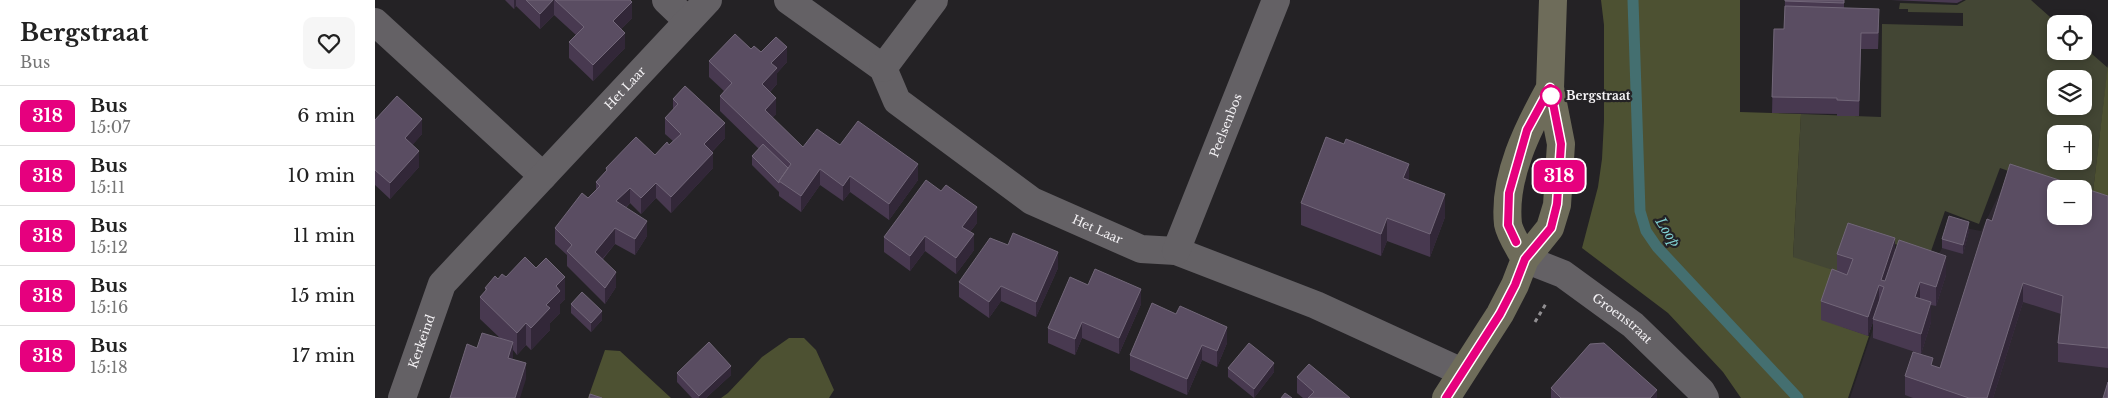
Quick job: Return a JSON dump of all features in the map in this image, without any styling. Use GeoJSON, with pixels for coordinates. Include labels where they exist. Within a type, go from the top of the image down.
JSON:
{"type":"FeatureCollection","features":[{"type":"Feature","properties":{"kind":"street"},"geometry":{"type":"LineString","coordinates":[[666,0],[687,21]]}},
{"type":"Feature","properties":{"kind":"street","name":"Het Laar"},"geometry":{"type":"LineString","coordinates":[[442,284],[708,0]]}},
{"type":"Feature","properties":{"kind":"street"},"geometry":{"type":"LineString","coordinates":[[788,0],[883,68],[934,0]]}},
{"type":"Feature","properties":{"kind":"street","name":"Peelsenbos"},"geometry":{"type":"LineString","coordinates":[[1176,251],[1276,0]]}},
{"type":"Feature","properties":{"kind":"street"},"geometry":{"type":"LineString","coordinates":[[1446,398],[1500,314],[1515,285],[1525,259],[1551,228],[1557,204],[1561,144],[1550,88],[1553,0]]}},
{"type":"Feature","properties":{"kind":"street"},"geometry":{"type":"LineString","coordinates":[[375,22],[543,176]]}},
{"type":"Feature","properties":{"kind":"street","name":"Het Laar"},"geometry":{"type":"LineString","coordinates":[[883,68],[897,101],[1032,201],[1141,249],[1176,251],[1316,305],[1462,372]]}},
{"type":"Feature","properties":{"kind":"street"},"geometry":{"type":"LineString","coordinates":[[1525,259],[1508,225],[1509,193],[1527,130],[1550,88]]}},
{"type":"Feature","properties":{"kind":"street","name":"Groenstraat"},"geometry":{"type":"LineString","coordinates":[[1525,259],[1563,274],[1633,325],[1701,391],[1705,398]]}},
{"type":"Feature","properties":{"kind":"street","name":"Kerkeind"},"geometry":{"type":"LineString","coordinates":[[402,398],[442,284]]}},
{"type":"Feature","properties":{"kind":"shaded area"},"geometry":{"type":"Polygon","coordinates":[[[2008,176],[2047,208],[2047,225],[2092,225],[2092,214],[2108,209],[2108,398],[1850,398],[1897,257],[1934,263],[1942,248],[1949,225],[1981,231],[2008,176]]]}},
{"type":"Feature","properties":{"kind":"green space"},"geometry":{"type":"Polygon","coordinates":[[[1601,0],[1740,0],[1740,112],[1801,114],[1793,257],[1851,276],[1843,327],[1869,336],[1848,398],[1741,398],[1723,372],[1668,313],[1582,248],[1598,187],[1602,159],[1604,25],[1601,0]]]}},
{"type":"Feature","properties":{"kind":"green space"},"geometry":{"type":"Polygon","coordinates":[[[1966,0],[2031,0],[2048,15],[2047,60],[2092,60],[2092,54],[2108,68],[2092,200],[2092,180],[2047,180],[2047,185],[2000,168],[1979,224],[1945,211],[1930,254],[1891,243],[1861,334],[1793,257],[1801,114],[1881,117],[1882,24],[1963,26],[1963,13],[1908,12],[1908,9],[1899,9],[1900,3],[1957,5],[1966,0]]]}},
{"type":"Feature","properties":{"kind":"green space"},"geometry":{"type":"Polygon","coordinates":[[[2108,64],[2108,209],[2092,200],[2108,64]]]}},
{"type":"Feature","properties":{"kind":"green space"},"geometry":{"type":"Polygon","coordinates":[[[789,338],[804,338],[816,350],[834,390],[829,398],[721,398],[762,357],[789,338]]]}},
{"type":"Feature","properties":{"kind":"green space"},"geometry":{"type":"Polygon","coordinates":[[[605,350],[620,351],[671,398],[588,398],[605,350]]]}},
{"type":"Feature","properties":{"kind":"building"},"geometry":{"type":"Polygon","coordinates":[[[526,0],[553,0],[540,14],[526,0]]]}},
{"type":"Feature","properties":{"kind":"building"},"geometry":{"type":"Polygon","coordinates":[[[555,0],[630,0],[632,2],[613,21],[625,33],[593,65],[569,42],[584,27],[555,0]]]}},
{"type":"Feature","properties":{"kind":"building"},"geometry":{"type":"Polygon","coordinates":[[[1844,0],[1844,3],[1785,1],[1844,0]]]}},
{"type":"Feature","properties":{"kind":"building"},"geometry":{"type":"Polygon","coordinates":[[[1785,6],[1879,9],[1878,33],[1861,33],[1859,101],[1837,100],[1837,98],[1772,97],[1774,29],[1784,29],[1785,6]]]}},
{"type":"Feature","properties":{"kind":"building"},"geometry":{"type":"Polygon","coordinates":[[[735,34],[751,49],[754,46],[761,52],[776,37],[787,47],[771,63],[777,68],[762,84],[776,98],[765,110],[803,147],[817,129],[840,145],[858,121],[918,164],[889,204],[850,176],[843,186],[820,169],[801,196],[779,181],[791,164],[720,96],[732,83],[709,61],[735,34]]]}},
{"type":"Feature","properties":{"kind":"building"},"geometry":{"type":"Polygon","coordinates":[[[685,86],[725,123],[704,144],[713,153],[671,197],[656,183],[641,198],[630,188],[616,201],[647,221],[635,239],[615,228],[595,252],[616,272],[605,288],[567,251],[572,245],[555,228],[582,193],[588,198],[600,186],[596,182],[607,170],[606,168],[636,137],[655,155],[667,142],[669,145],[681,134],[665,118],[678,104],[673,99],[685,86]]]}},
{"type":"Feature","properties":{"kind":"building"},"geometry":{"type":"Polygon","coordinates":[[[397,96],[422,119],[405,138],[419,151],[390,183],[375,170],[375,120],[397,96]]]}},
{"type":"Feature","properties":{"kind":"building"},"geometry":{"type":"Polygon","coordinates":[[[1326,137],[1344,144],[1346,139],[1409,164],[1403,178],[1445,194],[1430,234],[1387,218],[1381,234],[1301,203],[1326,137]]]}},
{"type":"Feature","properties":{"kind":"building"},"geometry":{"type":"Polygon","coordinates":[[[763,144],[788,168],[779,183],[752,156],[763,144]]]}},
{"type":"Feature","properties":{"kind":"building"},"geometry":{"type":"Polygon","coordinates":[[[2010,164],[2059,180],[2047,180],[2047,225],[2092,225],[2092,191],[2108,196],[2108,348],[2058,343],[2063,296],[2023,283],[1987,398],[1969,398],[1905,376],[1913,352],[1933,358],[1931,365],[1940,368],[1987,219],[1992,221],[2010,164]]]}},
{"type":"Feature","properties":{"kind":"building"},"geometry":{"type":"Polygon","coordinates":[[[926,180],[941,191],[946,185],[977,207],[962,227],[974,234],[956,258],[925,236],[910,256],[884,237],[926,180]]]}},
{"type":"Feature","properties":{"kind":"building"},"geometry":{"type":"Polygon","coordinates":[[[1949,216],[1969,222],[1963,245],[1942,239],[1949,216]]]}},
{"type":"Feature","properties":{"kind":"building"},"geometry":{"type":"Polygon","coordinates":[[[1848,223],[1895,238],[1881,280],[1885,281],[1899,240],[1946,256],[1936,287],[1920,282],[1915,297],[1931,302],[1921,334],[1873,319],[1884,287],[1879,285],[1868,317],[1821,301],[1832,269],[1847,275],[1853,259],[1837,254],[1848,223]]]}},
{"type":"Feature","properties":{"kind":"building"},"geometry":{"type":"Polygon","coordinates":[[[1013,233],[1058,252],[1036,302],[1001,286],[989,302],[959,282],[990,238],[1008,245],[1013,233]]]}},
{"type":"Feature","properties":{"kind":"building"},"geometry":{"type":"Polygon","coordinates":[[[525,257],[536,268],[546,258],[565,277],[556,286],[560,291],[546,305],[550,308],[531,328],[526,323],[517,333],[480,297],[495,276],[498,279],[502,274],[506,277],[525,257]]]}},
{"type":"Feature","properties":{"kind":"building"},"geometry":{"type":"Polygon","coordinates":[[[1095,269],[1141,289],[1119,338],[1082,322],[1075,339],[1048,328],[1070,277],[1088,285],[1095,269]]]}},
{"type":"Feature","properties":{"kind":"building"},"geometry":{"type":"Polygon","coordinates":[[[582,292],[602,311],[591,323],[571,304],[582,292]]]}},
{"type":"Feature","properties":{"kind":"building"},"geometry":{"type":"Polygon","coordinates":[[[1152,303],[1176,314],[1180,306],[1227,327],[1217,351],[1202,345],[1187,379],[1130,355],[1152,303]]]}},
{"type":"Feature","properties":{"kind":"building"},"geometry":{"type":"Polygon","coordinates":[[[482,333],[513,342],[508,358],[526,363],[515,398],[450,398],[467,344],[477,348],[482,333]]]}},
{"type":"Feature","properties":{"kind":"building"},"geometry":{"type":"Polygon","coordinates":[[[709,342],[731,366],[699,396],[677,373],[709,342]]]}},
{"type":"Feature","properties":{"kind":"building"},"geometry":{"type":"Polygon","coordinates":[[[1249,343],[1274,363],[1254,389],[1228,368],[1249,343]]]}},
{"type":"Feature","properties":{"kind":"building"},"geometry":{"type":"Polygon","coordinates":[[[1604,343],[1657,390],[1650,398],[1561,398],[1551,388],[1590,344],[1604,343]]]}},
{"type":"Feature","properties":{"kind":"building"},"geometry":{"type":"Polygon","coordinates":[[[1309,364],[1350,398],[1308,398],[1314,392],[1297,377],[1309,364]]]}},
{"type":"Feature","properties":{"kind":"building"},"geometry":{"type":"Polygon","coordinates":[[[2108,382],[2108,398],[2103,398],[2108,382]]]}},
{"type":"Feature","properties":{"kind":"building"},"geometry":{"type":"Polygon","coordinates":[[[1285,393],[1292,398],[1281,398],[1285,393]]]}},
{"type":"Feature","properties":{"kind":"building"},"geometry":{"type":"Polygon","coordinates":[[[590,394],[602,398],[589,398],[590,394]]]}},
{"type":"Feature","properties":{"kind":"waterway","name":"Loop"},"geometry":{"type":"LineString","coordinates":[[1633,0],[1640,211],[1646,231],[1657,247],[1798,398]]}},
{"type":"Feature","properties":{"kind":"bus line","name":"318"},"geometry":{"type":"LineString","coordinates":[[1446,398],[1500,314],[1515,285],[1525,259],[1551,228],[1557,204],[1561,144],[1550,88],[1527,130],[1509,193],[1508,225],[1516,242]]}},
{"type":"Feature","properties":{"kind":"place","name":"Bergstraat"},"geometry":{"type":"Point","coordinates":[1551,96]}}]}
